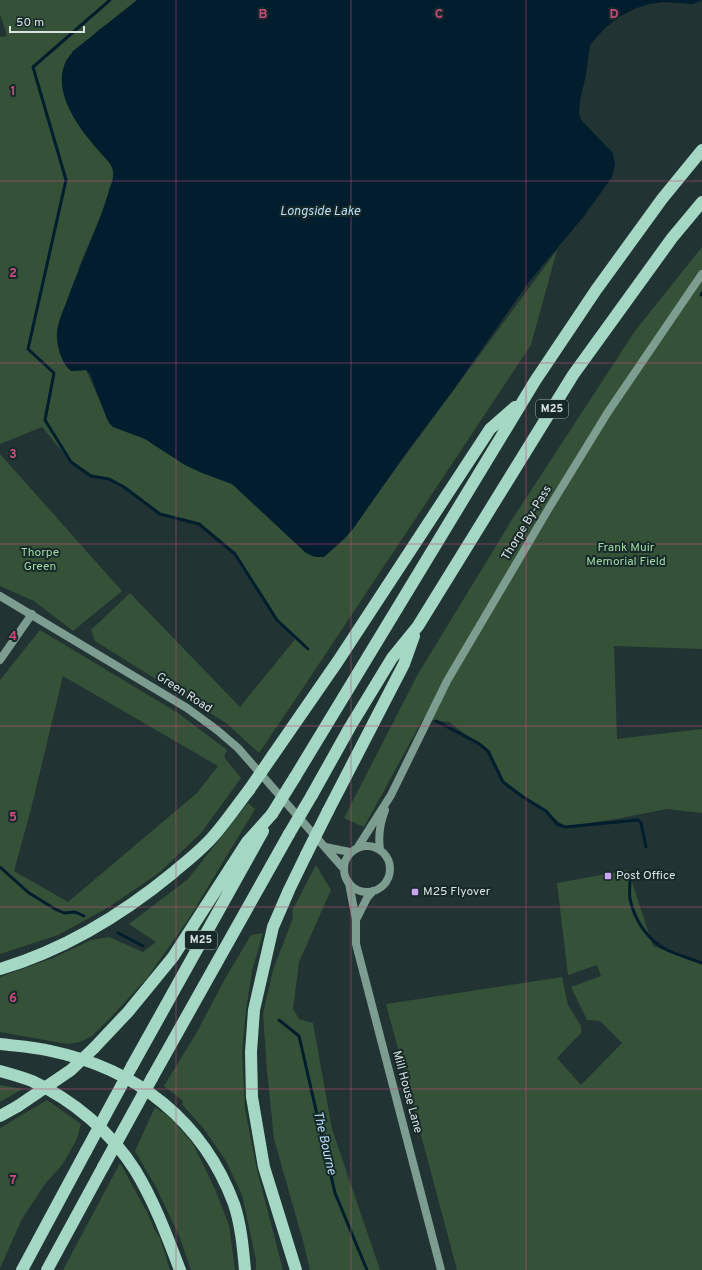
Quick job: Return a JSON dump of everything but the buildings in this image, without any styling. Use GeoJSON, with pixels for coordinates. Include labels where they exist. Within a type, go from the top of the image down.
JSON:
{"type":"FeatureCollection","features":[{"type":"Feature","properties":{"kind":"highway","name":"M25"},"geometry":{"type":"LineString","coordinates":[[22,1270],[132,1066],[272,814],[524,400],[596,290],[662,199],[702,150]]}},
{"type":"Feature","properties":{"kind":"highway","name":"M25"},"geometry":{"type":"LineString","coordinates":[[47,1270],[288,834],[392,658],[418,626],[573,375],[672,238],[702,202]]}},
{"type":"Feature","properties":{"kind":"highway"},"geometry":{"type":"LineString","coordinates":[[0,969],[52,949],[86,932],[122,911],[185,863],[215,834],[249,790],[338,661],[490,429],[524,400]]}},
{"type":"Feature","properties":{"kind":"highway"},"geometry":{"type":"LineString","coordinates":[[295,1268],[264,1167],[252,1097],[251,1052],[254,1010],[273,927],[306,855],[404,664],[418,626]]}},
{"type":"Feature","properties":{"kind":"highway"},"geometry":{"type":"LineString","coordinates":[[0,1116],[18,1106],[71,1070],[128,1012],[173,957],[247,842],[272,814]]}},
{"type":"Feature","properties":{"kind":"highway"},"geometry":{"type":"LineString","coordinates":[[0,1044],[51,1051],[112,1070],[158,1098],[176,1114],[194,1133],[209,1153],[222,1176],[234,1205],[240,1228],[245,1270]]}},
{"type":"Feature","properties":{"kind":"highway"},"geometry":{"type":"LineString","coordinates":[[0,1071],[32,1081],[56,1094],[76,1107],[106,1135],[123,1154],[146,1191],[180,1270]]}},
{"type":"Feature","properties":{"kind":"main road","name":"Thorpe By-Pass"},"geometry":{"type":"LineString","coordinates":[[380,850],[378,838],[382,818],[391,795],[448,681],[549,508],[608,412],[702,274]]}},
{"type":"Feature","properties":{"kind":"main road","name":"Green Road"},"geometry":{"type":"LineString","coordinates":[[0,596],[187,708],[217,730],[238,748],[344,869]]}},
{"type":"Feature","properties":{"kind":"main road"},"geometry":{"type":"LineString","coordinates":[[0,660],[32,614]]}},
{"type":"Feature","properties":{"kind":"main road","name":"Thorpe By-Pass"},"geometry":{"type":"LineString","coordinates":[[358,847],[391,795]]}},
{"type":"Feature","properties":{"kind":"main road"},"geometry":{"type":"LineString","coordinates":[[367,845],[376,847],[384,852],[389,860],[391,869],[389,878],[384,885],[373,891],[367,892],[358,890],[349,884],[345,878],[345,860],[350,852],[358,847],[367,845]]}},
{"type":"Feature","properties":{"kind":"main road"},"geometry":{"type":"LineString","coordinates":[[325,847],[350,852]]}},
{"type":"Feature","properties":{"kind":"main road","name":"Mill House Lane"},"geometry":{"type":"LineString","coordinates":[[349,884],[356,920],[356,944],[440,1270]]}},
{"type":"Feature","properties":{"kind":"main road","name":"Mill House Lane"},"geometry":{"type":"LineString","coordinates":[[356,920],[367,898],[373,891]]}},
{"type":"Feature","properties":{"kind":"green space"},"geometry":{"type":"Polygon","coordinates":[[[0,0],[137,0],[119,16],[98,30],[63,71],[62,82],[66,101],[83,132],[111,165],[114,172],[103,210],[79,267],[71,371],[86,370],[110,424],[145,439],[185,465],[232,484],[344,539],[557,250],[531,345],[259,753],[226,723],[95,641],[91,630],[130,593],[240,707],[296,638],[277,620],[235,554],[199,524],[160,514],[124,487],[109,479],[91,476],[71,462],[42,427],[0,444],[0,37],[7,36],[0,14],[0,0]]]}},
{"type":"Feature","properties":{"kind":"green space","name":"Frank Muir Memorial Field"},"geometry":{"type":"Polygon","coordinates":[[[702,247],[702,649],[614,646],[617,739],[702,729],[702,813],[667,809],[565,827],[546,811],[503,782],[488,751],[449,722],[423,719],[364,827],[344,818],[418,674],[513,518],[635,331],[702,247]]]}},
{"type":"Feature","properties":{"kind":"green space","name":"Thorpe Green"},"geometry":{"type":"Polygon","coordinates":[[[0,454],[122,591],[73,631],[34,601],[0,586],[0,454]]]}},
{"type":"Feature","properties":{"kind":"green space"},"geometry":{"type":"Polygon","coordinates":[[[40,630],[178,713],[227,750],[224,757],[241,778],[201,833],[160,872],[109,907],[58,935],[0,954],[0,680],[40,630]],[[63,676],[31,809],[14,871],[68,902],[197,793],[218,766],[63,676]]]}},
{"type":"Feature","properties":{"kind":"green space"},"geometry":{"type":"Polygon","coordinates":[[[248,803],[255,809],[188,920],[147,978],[92,1036],[80,1042],[67,1044],[0,1032],[0,977],[53,958],[91,940],[109,937],[143,952],[156,942],[129,924],[188,879],[248,803]]]}},
{"type":"Feature","properties":{"kind":"green space"},"geometry":{"type":"Polygon","coordinates":[[[316,865],[331,890],[299,962],[293,1009],[299,1019],[313,1023],[332,1129],[380,1270],[310,1270],[274,1139],[263,1014],[273,970],[293,918],[292,911],[316,865]]]}},
{"type":"Feature","properties":{"kind":"green space"},"geometry":{"type":"Polygon","coordinates":[[[628,870],[653,946],[702,963],[702,1270],[457,1270],[386,1004],[562,977],[568,1005],[581,1026],[581,1033],[557,1058],[581,1085],[622,1043],[600,1021],[587,1020],[571,987],[601,976],[597,965],[568,975],[557,883],[628,870]]]}},
{"type":"Feature","properties":{"kind":"green space"},"geometry":{"type":"Polygon","coordinates":[[[263,933],[252,971],[246,1010],[242,1053],[245,1109],[257,1170],[283,1270],[256,1270],[256,1260],[242,1195],[226,1161],[204,1129],[182,1104],[183,1101],[164,1086],[197,1032],[226,977],[251,935],[263,933]]]}},
{"type":"Feature","properties":{"kind":"green space"},"geometry":{"type":"Polygon","coordinates":[[[0,1085],[23,1089],[0,1102],[0,1085]]]}},
{"type":"Feature","properties":{"kind":"green space"},"geometry":{"type":"Polygon","coordinates":[[[47,1100],[81,1124],[76,1141],[62,1165],[45,1184],[22,1219],[0,1268],[0,1128],[47,1100]]]}},
{"type":"Feature","properties":{"kind":"green space"},"geometry":{"type":"Polygon","coordinates":[[[155,1107],[173,1120],[193,1144],[214,1187],[229,1225],[235,1270],[191,1270],[180,1238],[156,1187],[135,1151],[155,1107]]]}},
{"type":"Feature","properties":{"kind":"green space"},"geometry":{"type":"Polygon","coordinates":[[[120,1163],[160,1238],[170,1270],[63,1270],[120,1163]]]}},
{"type":"Feature","properties":{"kind":"water","name":"Longside Lake"},"geometry":{"type":"Polygon","coordinates":[[[137,0],[702,0],[693,4],[664,2],[649,4],[634,9],[619,17],[605,28],[590,45],[586,75],[580,100],[579,114],[582,121],[613,153],[615,165],[612,177],[584,216],[528,283],[353,529],[324,557],[315,557],[306,553],[232,484],[185,465],[145,439],[113,427],[107,419],[90,374],[86,370],[71,371],[67,368],[58,348],[57,332],[59,323],[106,201],[113,176],[113,169],[110,163],[83,131],[69,109],[62,85],[62,73],[66,61],[73,51],[137,0]]]}},
{"type":"Feature","properties":{"kind":"waterway"},"geometry":{"type":"LineString","coordinates":[[110,0],[33,67],[66,180],[28,349],[54,373],[45,420],[71,462],[91,476],[109,479],[124,487],[160,514],[199,524],[235,554],[277,620],[308,649]]}},
{"type":"Feature","properties":{"kind":"waterway"},"geometry":{"type":"LineString","coordinates":[[436,721],[478,743],[488,751],[503,782],[523,797],[546,811],[557,824],[565,827],[638,820],[641,823],[646,847]]}},
{"type":"Feature","properties":{"kind":"waterway","name":"The Bourne"},"geometry":{"type":"LineString","coordinates":[[0,867],[29,893],[55,909],[64,913],[75,912],[84,916]]}},
{"type":"Feature","properties":{"kind":"waterway"},"geometry":{"type":"LineString","coordinates":[[630,880],[630,897],[632,907],[638,922],[648,935],[667,950],[702,963]]}},
{"type":"Feature","properties":{"kind":"waterway","name":"The Bourne"},"geometry":{"type":"LineString","coordinates":[[118,933],[143,946]]}},
{"type":"Feature","properties":{"kind":"waterway","name":"The Bourne"},"geometry":{"type":"LineString","coordinates":[[279,1020],[299,1036],[335,1193],[367,1270]]}},
{"type":"Feature","properties":{"kind":"place","name":"Post Office"},"geometry":{"type":"Point","coordinates":[608,876]}},
{"type":"Feature","properties":{"kind":"place","name":"M25 Flyover"},"geometry":{"type":"Point","coordinates":[415,892]}}]}
